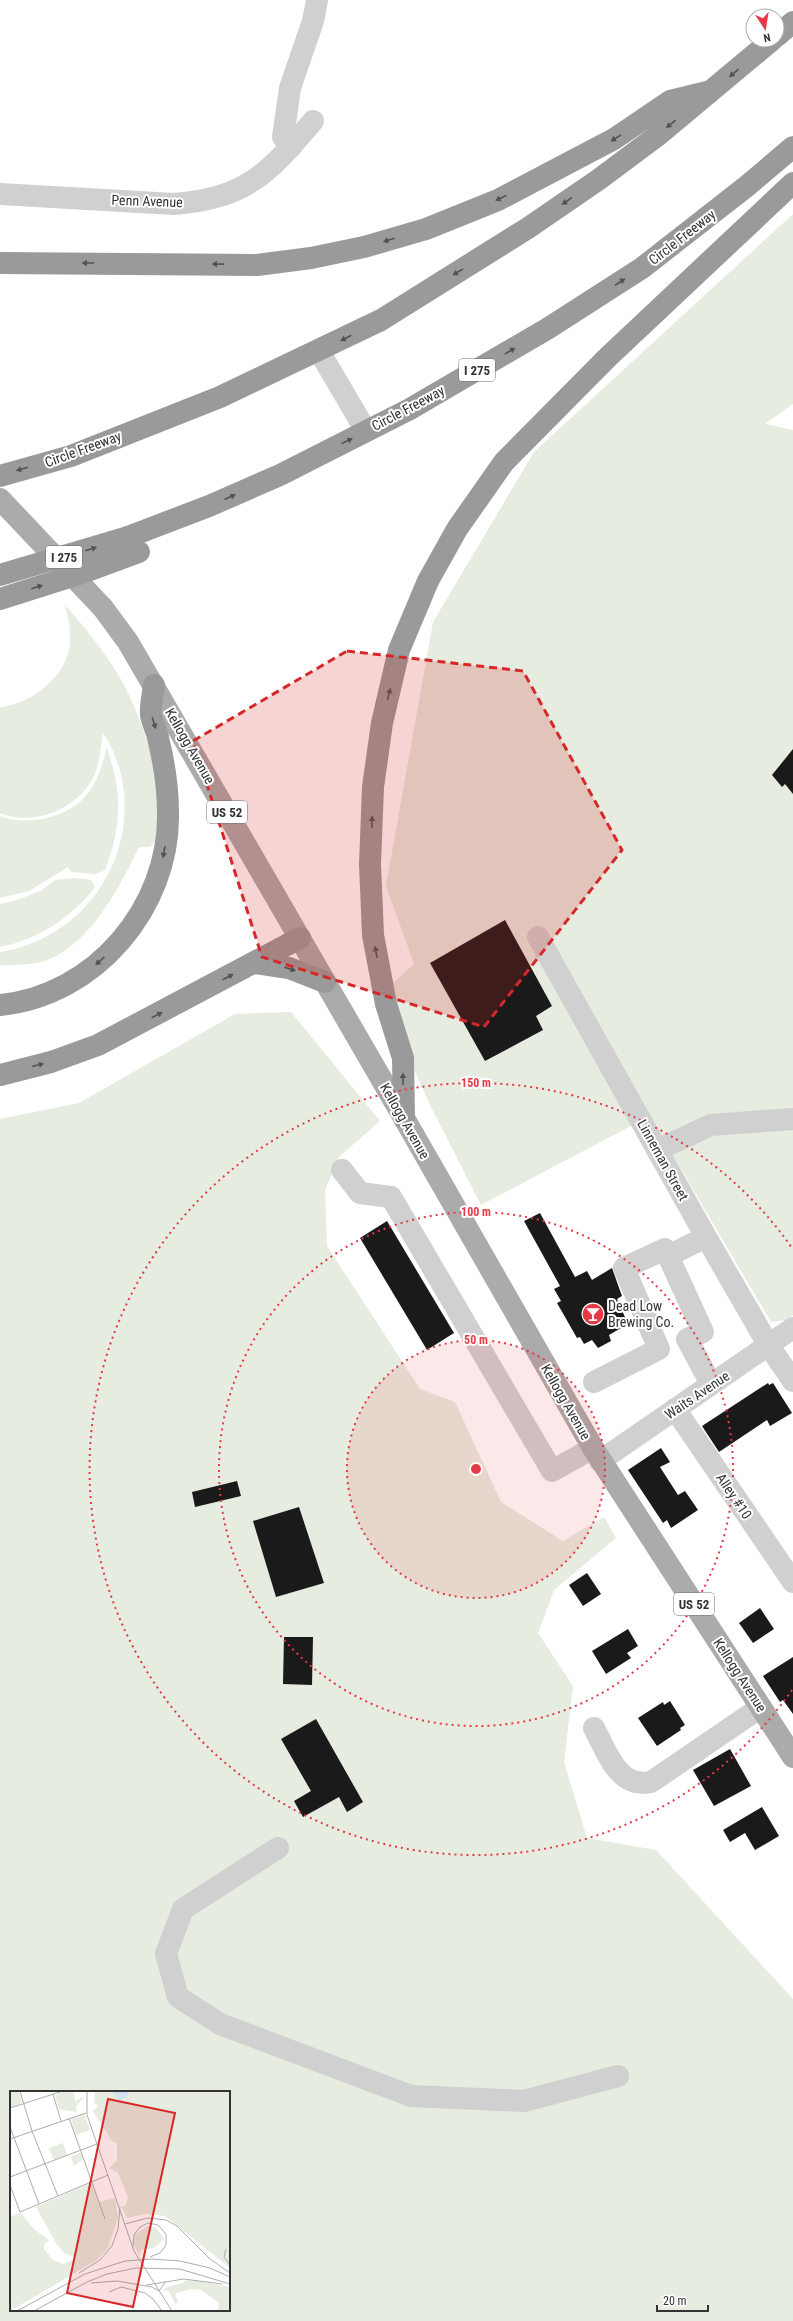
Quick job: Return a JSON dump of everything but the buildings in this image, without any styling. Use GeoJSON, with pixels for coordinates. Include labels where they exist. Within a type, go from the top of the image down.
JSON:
{"type":"FeatureCollection","features":[{"type":"Feature","properties":{"kind":"highway"},"geometry":{"type":"LineString","coordinates":[[785,29],[793,22]]}},
{"type":"Feature","properties":{"kind":"highway","name":"Circle Freeway"},"geometry":{"type":"LineString","coordinates":[[0,476],[71,456],[220,397],[319,351],[381,320],[528,228],[598,180],[712,91],[763,48]]}},
{"type":"Feature","properties":{"kind":"highway"},"geometry":{"type":"LineString","coordinates":[[3,263],[257,265],[311,258],[364,247],[426,229],[498,200],[614,139],[670,101],[712,91]]}},
{"type":"Feature","properties":{"kind":"highway","name":"Circle Freeway"},"geometry":{"type":"LineString","coordinates":[[0,575],[134,544],[209,506],[280,475],[410,409],[547,329],[642,268],[747,186],[793,147]]}},
{"type":"Feature","properties":{"kind":"highway"},"geometry":{"type":"LineString","coordinates":[[404,1118],[403,1058],[386,1004],[373,935],[370,856],[373,787],[382,723],[399,650],[428,581],[457,529],[504,462],[608,357],[793,183]]}},
{"type":"Feature","properties":{"kind":"highway"},"geometry":{"type":"LineString","coordinates":[[0,599],[82,573],[134,544]]}},
{"type":"Feature","properties":{"kind":"highway"},"geometry":{"type":"LineString","coordinates":[[0,1005],[34,998],[54,990],[94,966],[126,936],[148,899],[161,868],[168,825],[162,759],[151,715],[154,685]]}},
{"type":"Feature","properties":{"kind":"highway"},"geometry":{"type":"LineString","coordinates":[[0,1075],[51,1062],[98,1045],[300,938]]}},
{"type":"Feature","properties":{"kind":"highway"},"geometry":{"type":"LineString","coordinates":[[254,963],[289,968],[325,982]]}},
{"type":"Feature","properties":{"kind":"main road","name":"Kellogg Avenue"},"geometry":{"type":"LineString","coordinates":[[0,499],[103,608],[128,642],[404,1118],[596,1455],[793,1757]]}},
{"type":"Feature","properties":{"kind":"street"},"geometry":{"type":"LineString","coordinates":[[287,142],[290,88],[313,21],[317,0]]}},
{"type":"Feature","properties":{"kind":"street","name":"Penn Avenue"},"geometry":{"type":"LineString","coordinates":[[0,194],[174,204],[197,202],[219,197],[244,187],[264,174],[287,142],[313,121]]}},
{"type":"Feature","properties":{"kind":"street"},"geometry":{"type":"LineString","coordinates":[[319,351],[366,431]]}},
{"type":"Feature","properties":{"kind":"street","name":"Linneman Street"},"geometry":{"type":"LineString","coordinates":[[538,937],[768,1346],[793,1381]]}},
{"type":"Feature","properties":{"kind":"street"},"geometry":{"type":"LineString","coordinates":[[658,1150],[711,1125],[793,1119]]}},
{"type":"Feature","properties":{"kind":"street","name":"Waits Avenue"},"geometry":{"type":"LineString","coordinates":[[342,1170],[360,1193],[391,1197],[552,1471],[596,1455],[675,1409],[793,1328]]}},
{"type":"Feature","properties":{"kind":"street"},"geometry":{"type":"LineString","coordinates":[[668,1256],[706,1237]]}},
{"type":"Feature","properties":{"kind":"street"},"geometry":{"type":"LineString","coordinates":[[594,1382],[659,1349],[688,1340],[703,1332],[665,1249],[624,1268],[659,1349]]}},
{"type":"Feature","properties":{"kind":"street"},"geometry":{"type":"LineString","coordinates":[[688,1340],[711,1384]]}},
{"type":"Feature","properties":{"kind":"street","name":"Alley #10"},"geometry":{"type":"LineString","coordinates":[[675,1409],[793,1582]]}},
{"type":"Feature","properties":{"kind":"street"},"geometry":{"type":"LineString","coordinates":[[594,1728],[618,1772],[630,1781],[641,1784],[650,1782],[761,1707]]}},
{"type":"Feature","properties":{"kind":"street"},"geometry":{"type":"LineString","coordinates":[[278,1848],[183,1909],[166,1954],[178,1997],[220,2024],[411,2096],[524,2101],[618,2076]]}},
{"type":"Feature","properties":{"kind":"highlighted area"},"geometry":{"type":"Polygon","coordinates":[[[347,651],[523,671],[622,850],[484,1027],[262,957],[193,741],[347,651]]]}},
{"type":"Feature","properties":{"kind":"shaded area"},"geometry":{"type":"Polygon","coordinates":[[[793,214],[793,404],[765,424],[793,430],[793,1315],[786,1320],[771,1322],[651,1118],[631,1126],[481,1205],[431,1107],[409,1059],[390,986],[414,964],[386,886],[433,622],[534,452],[793,214]]]}},
{"type":"Feature","properties":{"kind":"shaded area"},"geometry":{"type":"Polygon","coordinates":[[[64,604],[79,621],[113,666],[127,691],[136,712],[154,763],[159,789],[161,813],[159,833],[150,847],[139,847],[111,899],[86,932],[71,946],[55,957],[37,963],[23,965],[0,965],[0,952],[28,945],[53,933],[75,917],[94,897],[108,874],[118,849],[124,822],[124,793],[122,778],[114,754],[103,733],[98,762],[93,778],[76,799],[65,807],[39,817],[13,817],[0,813],[0,707],[12,705],[36,694],[47,686],[64,665],[68,653],[70,635],[69,622],[64,604]]]}},
{"type":"Feature","properties":{"kind":"shaded area"},"geometry":{"type":"Polygon","coordinates":[[[107,746],[117,788],[118,812],[113,847],[105,870],[96,874],[71,872],[68,867],[29,891],[0,898],[0,816],[11,819],[36,820],[49,818],[72,808],[81,801],[92,787],[100,770],[107,746]]]}},
{"type":"Feature","properties":{"kind":"shaded area"},"geometry":{"type":"Polygon","coordinates":[[[76,878],[91,880],[95,887],[76,908],[53,926],[41,933],[28,939],[0,947],[0,904],[20,899],[42,890],[55,880],[76,878]]]}},
{"type":"Feature","properties":{"kind":"shaded area"},"geometry":{"type":"Polygon","coordinates":[[[291,1012],[380,1121],[339,1157],[325,1190],[327,1246],[420,1389],[455,1402],[501,1502],[563,1541],[604,1517],[616,1538],[554,1590],[538,1633],[573,1686],[564,1762],[587,1838],[656,1850],[793,1999],[793,2321],[0,2321],[0,1119],[79,1103],[235,1014],[291,1012]]]}},
{"type":"Feature","properties":{"kind":"place","name":"Dead Low Brewing Co."},"geometry":{"type":"Point","coordinates":[593,1314]}}]}
